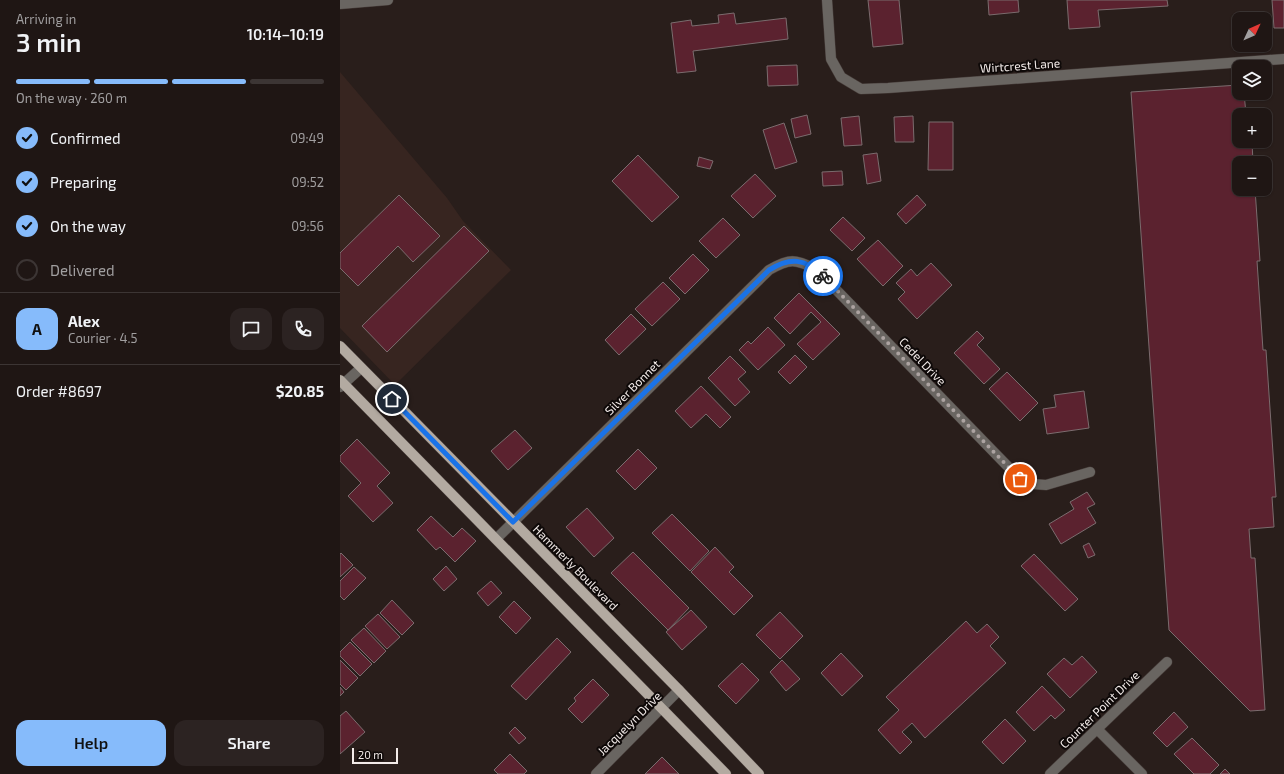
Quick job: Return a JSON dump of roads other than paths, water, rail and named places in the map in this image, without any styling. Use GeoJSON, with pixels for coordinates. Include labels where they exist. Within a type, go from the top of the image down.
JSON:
{"type":"FeatureCollection","features":[{"type":"Feature","properties":{"kind":"main road","name":"Hammerly Boulevard"},"geometry":{"type":"LineString","coordinates":[[340,346],[679,690],[759,774]]}},
{"type":"Feature","properties":{"kind":"main road"},"geometry":{"type":"LineString","coordinates":[[341,384],[496,539],[726,774]]}},
{"type":"Feature","properties":{"kind":"street"},"geometry":{"type":"LineString","coordinates":[[340,4],[388,0]]}},
{"type":"Feature","properties":{"kind":"street","name":"Wirtcrest Lane"},"geometry":{"type":"LineString","coordinates":[[827,0],[831,59],[841,77],[861,89],[1284,59]]}},
{"type":"Feature","properties":{"kind":"street","name":"Cedel Drive"},"geometry":{"type":"LineString","coordinates":[[792,261],[803,263],[816,270],[1020,479],[1033,484],[1046,485],[1090,472]]}},
{"type":"Feature","properties":{"kind":"street","name":"Silver Bonnet"},"geometry":{"type":"LineString","coordinates":[[496,539],[769,270],[780,264],[792,261]]}},
{"type":"Feature","properties":{"kind":"street"},"geometry":{"type":"LineString","coordinates":[[341,384],[361,368]]}},
{"type":"Feature","properties":{"kind":"street","name":"Counter Point Drive"},"geometry":{"type":"LineString","coordinates":[[1050,774],[1166,662]]}},
{"type":"Feature","properties":{"kind":"street","name":"Jacquelyn Drive"},"geometry":{"type":"LineString","coordinates":[[596,774],[662,709],[679,690]]}},
{"type":"Feature","properties":{"kind":"street"},"geometry":{"type":"LineString","coordinates":[[1097,729],[1142,774]]}}]}
